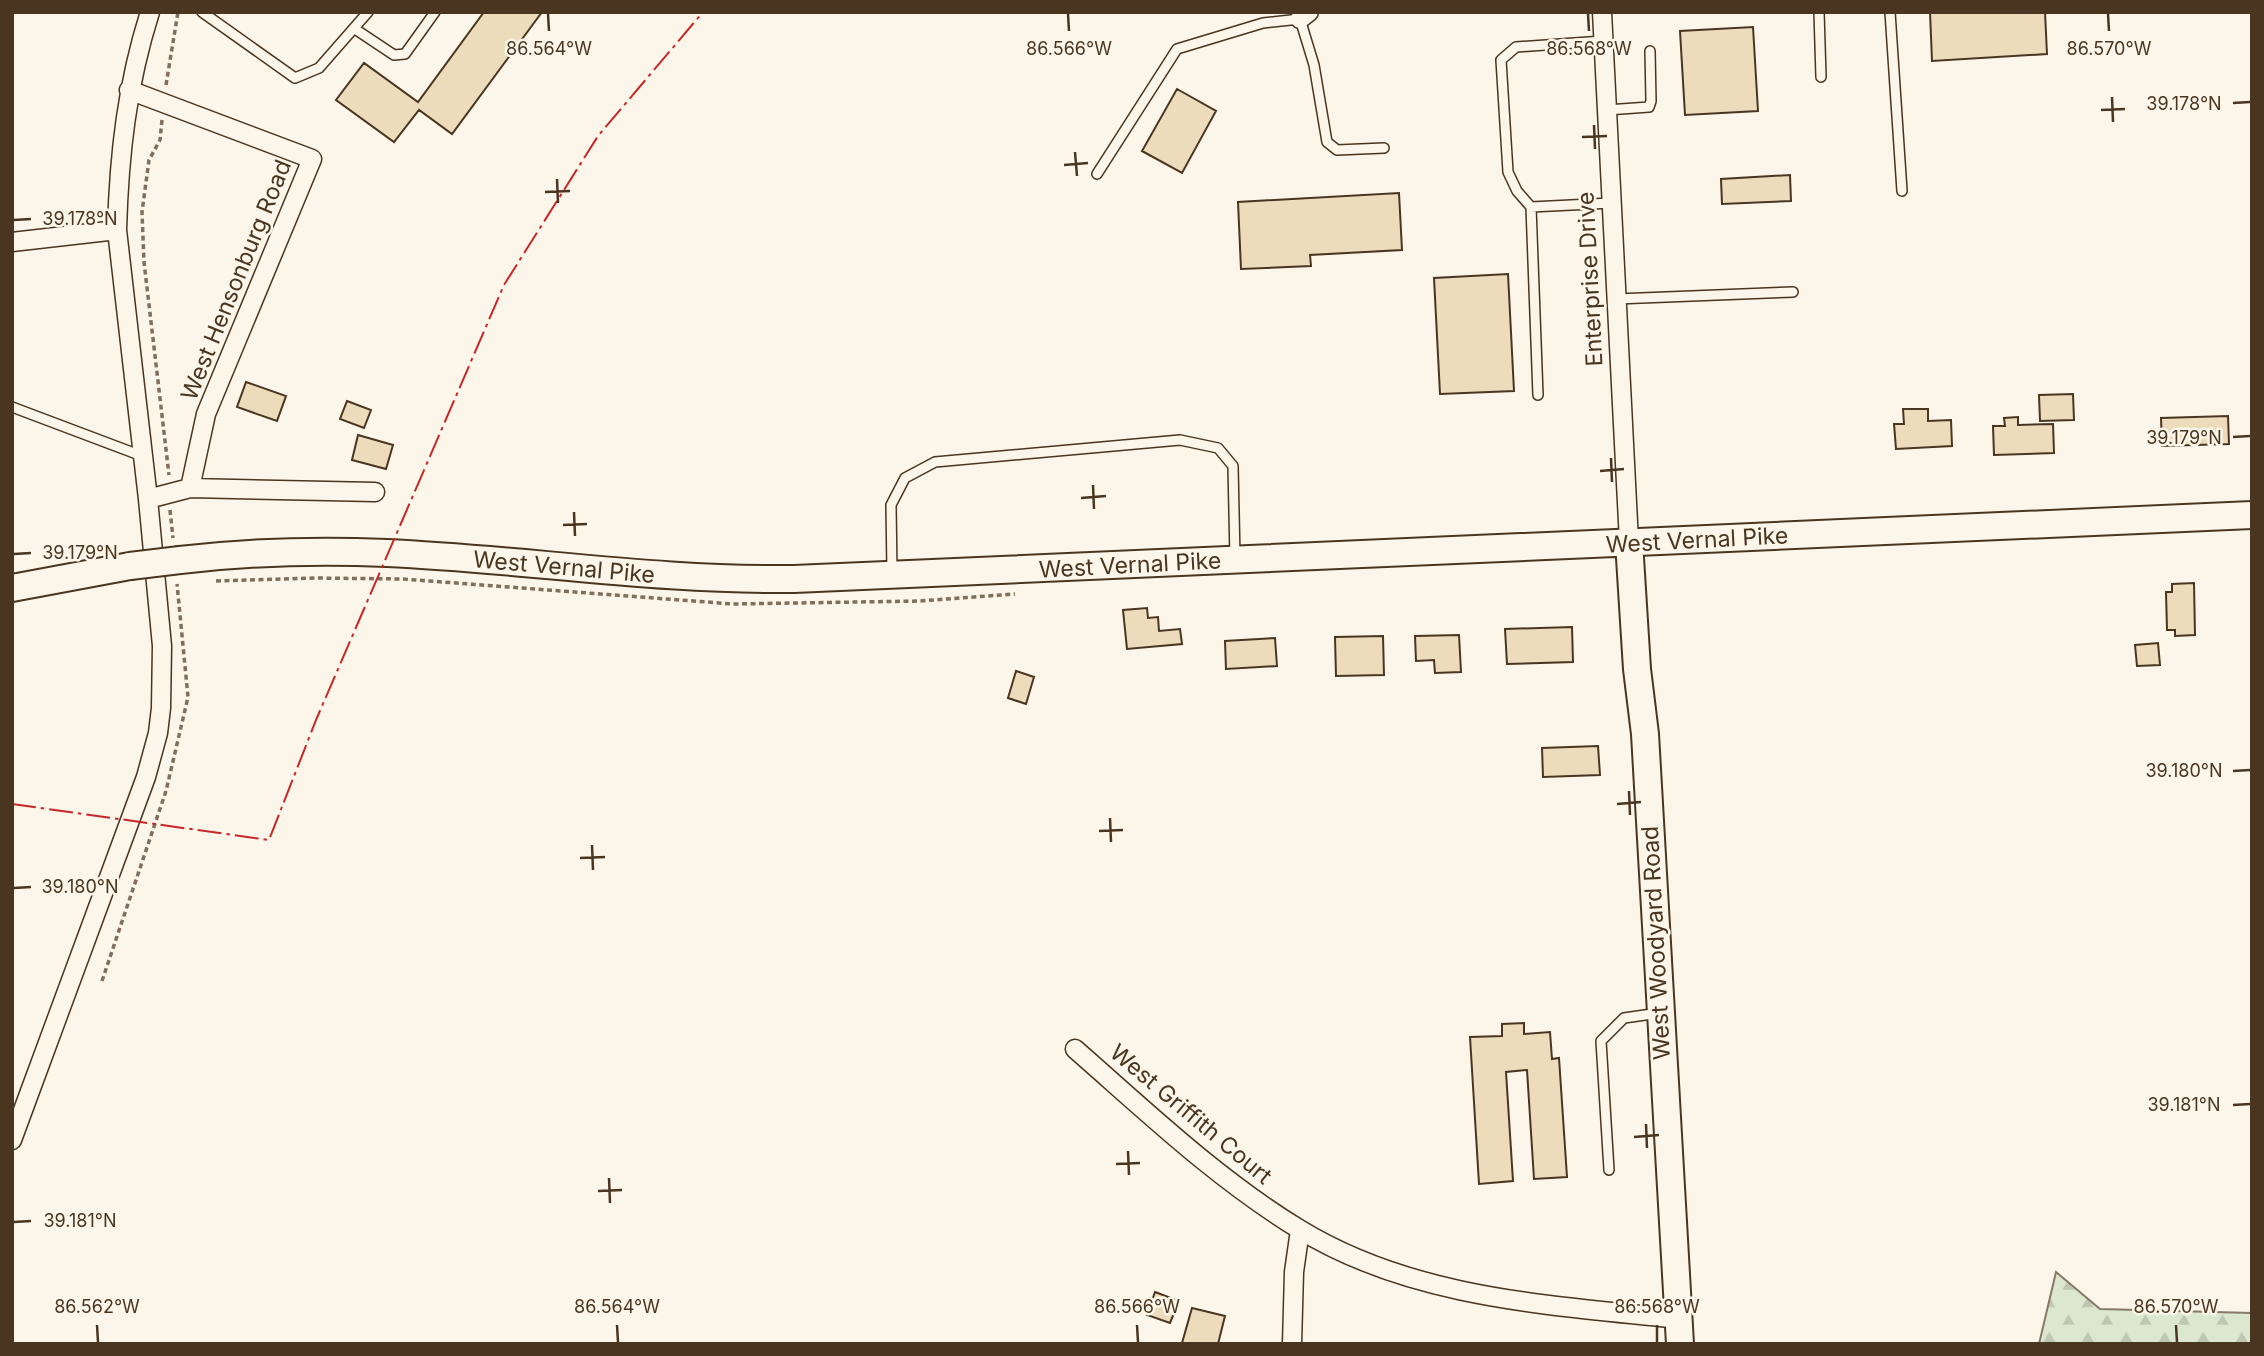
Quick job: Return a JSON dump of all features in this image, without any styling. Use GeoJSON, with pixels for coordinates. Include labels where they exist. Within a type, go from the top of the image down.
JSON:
{"type":"FeatureCollection","features":[{"type":"Feature","properties":{"kind":"main road","name":"West Vernal Pike"},"geometry":{"type":"LineString","coordinates":[[12,588],[130,566],[264,553],[358,552],[690,578],[766,580],[2252,515]]}},
{"type":"Feature","properties":{"kind":"main road","name":"West Woodyard Road"},"geometry":{"type":"LineString","coordinates":[[1629,542],[1637,669],[1645,734],[1679,1331]]}},
{"type":"Feature","properties":{"kind":"street"},"geometry":{"type":"LineString","coordinates":[[12,1140],[17,1115],[146,776],[158,733],[162,646],[117,230],[118,183],[129,90],[150,12]]}},
{"type":"Feature","properties":{"kind":"street","name":"Enterprise Drive"},"geometry":{"type":"LineString","coordinates":[[1602,12],[1629,542]]}},
{"type":"Feature","properties":{"kind":"street","name":"West Hensonburg Road"},"geometry":{"type":"LineString","coordinates":[[129,90],[312,159],[206,414],[190,488]]}},
{"type":"Feature","properties":{"kind":"street"},"geometry":{"type":"LineString","coordinates":[[12,243],[117,230]]}},
{"type":"Feature","properties":{"kind":"street"},"geometry":{"type":"LineString","coordinates":[[148,499],[190,488],[375,492]]}},
{"type":"Feature","properties":{"kind":"street","name":"West Griffith Court"},"geometry":{"type":"LineString","coordinates":[[1075,1049],[1202,1160],[1249,1196],[1300,1230],[1377,1266],[1479,1296],[1679,1331]]}},
{"type":"Feature","properties":{"kind":"street"},"geometry":{"type":"LineString","coordinates":[[1292,1344],[1294,1272],[1300,1230]]}},
{"type":"Feature","properties":{"kind":"lane"},"geometry":{"type":"LineString","coordinates":[[202,12],[295,78],[318,68],[368,12]]}},
{"type":"Feature","properties":{"kind":"lane"},"geometry":{"type":"LineString","coordinates":[[355,29],[394,55],[405,54],[435,12]]}},
{"type":"Feature","properties":{"kind":"lane"},"geometry":{"type":"LineString","coordinates":[[1819,12],[1821,77]]}},
{"type":"Feature","properties":{"kind":"lane"},"geometry":{"type":"LineString","coordinates":[[1890,12],[1902,191]]}},
{"type":"Feature","properties":{"kind":"lane"},"geometry":{"type":"LineString","coordinates":[[1097,174],[1177,50],[1263,23],[1304,16],[1326,142],[1337,150],[1384,148]]}},
{"type":"Feature","properties":{"kind":"lane"},"geometry":{"type":"LineString","coordinates":[[1538,395],[1531,207],[1517,191],[1508,172],[1501,60],[1516,47],[1603,41]]}},
{"type":"Feature","properties":{"kind":"lane"},"geometry":{"type":"LineString","coordinates":[[1607,110],[1649,107],[1650,51]]}},
{"type":"Feature","properties":{"kind":"lane"},"geometry":{"type":"LineString","coordinates":[[1531,207],[1611,203]]}},
{"type":"Feature","properties":{"kind":"lane"},"geometry":{"type":"LineString","coordinates":[[1616,299],[1793,292]]}},
{"type":"Feature","properties":{"kind":"lane"},"geometry":{"type":"LineString","coordinates":[[12,407],[142,456]]}},
{"type":"Feature","properties":{"kind":"lane"},"geometry":{"type":"LineString","coordinates":[[892,575],[891,505],[905,478],[935,462],[1180,440],[1218,449],[1233,466],[1235,560]]}},
{"type":"Feature","properties":{"kind":"lane"},"geometry":{"type":"LineString","coordinates":[[1609,1170],[1601,1041],[1624,1018],[1660,1012]]}},
{"type":"Feature","properties":{"kind":"path"},"geometry":{"type":"LineString","coordinates":[[167,76],[178,12]]}},
{"type":"Feature","properties":{"kind":"path"},"geometry":{"type":"LineString","coordinates":[[161,132],[160,140],[149,160],[142,212],[144,262],[170,483]]}},
{"type":"Feature","properties":{"kind":"green space"},"geometry":{"type":"Polygon","coordinates":[[[2056,1272],[2100,1309],[2252,1313],[2252,1344],[2039,1344],[2056,1272]]]}},
{"type":"Feature","properties":{"kind":"building"},"geometry":{"type":"Polygon","coordinates":[[[484,12],[542,12],[452,134],[419,110],[394,142],[336,100],[364,63],[418,102],[484,12]]]}},
{"type":"Feature","properties":{"kind":"building"},"geometry":{"type":"Polygon","coordinates":[[[1930,12],[2045,12],[2047,54],[1932,61],[1930,12]]]}},
{"type":"Feature","properties":{"kind":"building"},"geometry":{"type":"Polygon","coordinates":[[[1753,27],[1758,111],[1685,115],[1680,31],[1753,27]]]}},
{"type":"Feature","properties":{"kind":"building"},"geometry":{"type":"Polygon","coordinates":[[[1177,89],[1216,111],[1182,173],[1142,151],[1177,89]]]}},
{"type":"Feature","properties":{"kind":"building"},"geometry":{"type":"Polygon","coordinates":[[[1790,175],[1791,201],[1722,204],[1721,179],[1790,175]]]}},
{"type":"Feature","properties":{"kind":"building"},"geometry":{"type":"Polygon","coordinates":[[[1399,193],[1402,250],[1310,255],[1311,266],[1241,269],[1238,202],[1399,193]]]}},
{"type":"Feature","properties":{"kind":"building"},"geometry":{"type":"Polygon","coordinates":[[[1508,274],[1514,391],[1440,394],[1434,278],[1508,274]]]}},
{"type":"Feature","properties":{"kind":"building"},"geometry":{"type":"Polygon","coordinates":[[[246,382],[286,396],[277,421],[237,407],[246,382]]]}},
{"type":"Feature","properties":{"kind":"building"},"geometry":{"type":"Polygon","coordinates":[[[2073,394],[2074,420],[2040,421],[2039,395],[2073,394]]]}},
{"type":"Feature","properties":{"kind":"building"},"geometry":{"type":"Polygon","coordinates":[[[347,401],[371,410],[364,428],[340,419],[347,401]]]}},
{"type":"Feature","properties":{"kind":"building"},"geometry":{"type":"Polygon","coordinates":[[[1903,409],[1928,409],[1928,421],[1951,420],[1952,446],[1896,449],[1894,424],[1904,424],[1903,409]]]}},
{"type":"Feature","properties":{"kind":"building"},"geometry":{"type":"Polygon","coordinates":[[[2228,416],[2229,444],[2162,446],[2161,418],[2228,416]]]}},
{"type":"Feature","properties":{"kind":"building"},"geometry":{"type":"Polygon","coordinates":[[[2018,417],[2018,425],[2053,424],[2054,453],[1994,455],[1993,426],[2005,426],[2004,418],[2018,417]]]}},
{"type":"Feature","properties":{"kind":"building"},"geometry":{"type":"Polygon","coordinates":[[[358,435],[393,445],[386,469],[352,460],[358,435]]]}},
{"type":"Feature","properties":{"kind":"building"},"geometry":{"type":"Polygon","coordinates":[[[2194,583],[2195,635],[2175,636],[2175,630],[2167,630],[2166,592],[2172,592],[2172,584],[2194,583]]]}},
{"type":"Feature","properties":{"kind":"building"},"geometry":{"type":"Polygon","coordinates":[[[1147,608],[1148,618],[1158,617],[1159,631],[1180,629],[1182,644],[1127,649],[1123,610],[1147,608]]]}},
{"type":"Feature","properties":{"kind":"building"},"geometry":{"type":"Polygon","coordinates":[[[1572,627],[1573,662],[1507,664],[1505,629],[1572,627]]]}},
{"type":"Feature","properties":{"kind":"building"},"geometry":{"type":"Polygon","coordinates":[[[1459,635],[1461,672],[1435,673],[1434,660],[1416,661],[1415,636],[1459,635]]]}},
{"type":"Feature","properties":{"kind":"building"},"geometry":{"type":"Polygon","coordinates":[[[1383,636],[1384,675],[1336,676],[1335,637],[1383,636]]]}},
{"type":"Feature","properties":{"kind":"building"},"geometry":{"type":"Polygon","coordinates":[[[1275,638],[1277,666],[1226,669],[1225,641],[1275,638]]]}},
{"type":"Feature","properties":{"kind":"building"},"geometry":{"type":"Polygon","coordinates":[[[2158,643],[2160,665],[2137,666],[2135,645],[2158,643]]]}},
{"type":"Feature","properties":{"kind":"building"},"geometry":{"type":"Polygon","coordinates":[[[1016,671],[1034,677],[1026,704],[1008,698],[1016,671]]]}},
{"type":"Feature","properties":{"kind":"building"},"geometry":{"type":"Polygon","coordinates":[[[1598,746],[1600,775],[1543,777],[1542,748],[1598,746]]]}},
{"type":"Feature","properties":{"kind":"building"},"geometry":{"type":"Polygon","coordinates":[[[1524,1023],[1524,1034],[1550,1032],[1552,1059],[1559,1058],[1567,1177],[1534,1179],[1527,1070],[1506,1072],[1513,1181],[1479,1184],[1470,1037],[1502,1036],[1502,1024],[1524,1023]]]}},
{"type":"Feature","properties":{"kind":"building"},"geometry":{"type":"Polygon","coordinates":[[[1155,1292],[1179,1301],[1170,1323],[1147,1315],[1155,1292]]]}},
{"type":"Feature","properties":{"kind":"building"},"geometry":{"type":"Polygon","coordinates":[[[1192,1308],[1225,1316],[1218,1344],[1182,1343],[1192,1308]]]}},
{"type":"Feature","properties":{"kind":"power"},"geometry":{"type":"LineString","coordinates":[[12,804],[269,840],[316,720],[504,285],[598,136],[703,12]]}}]}
